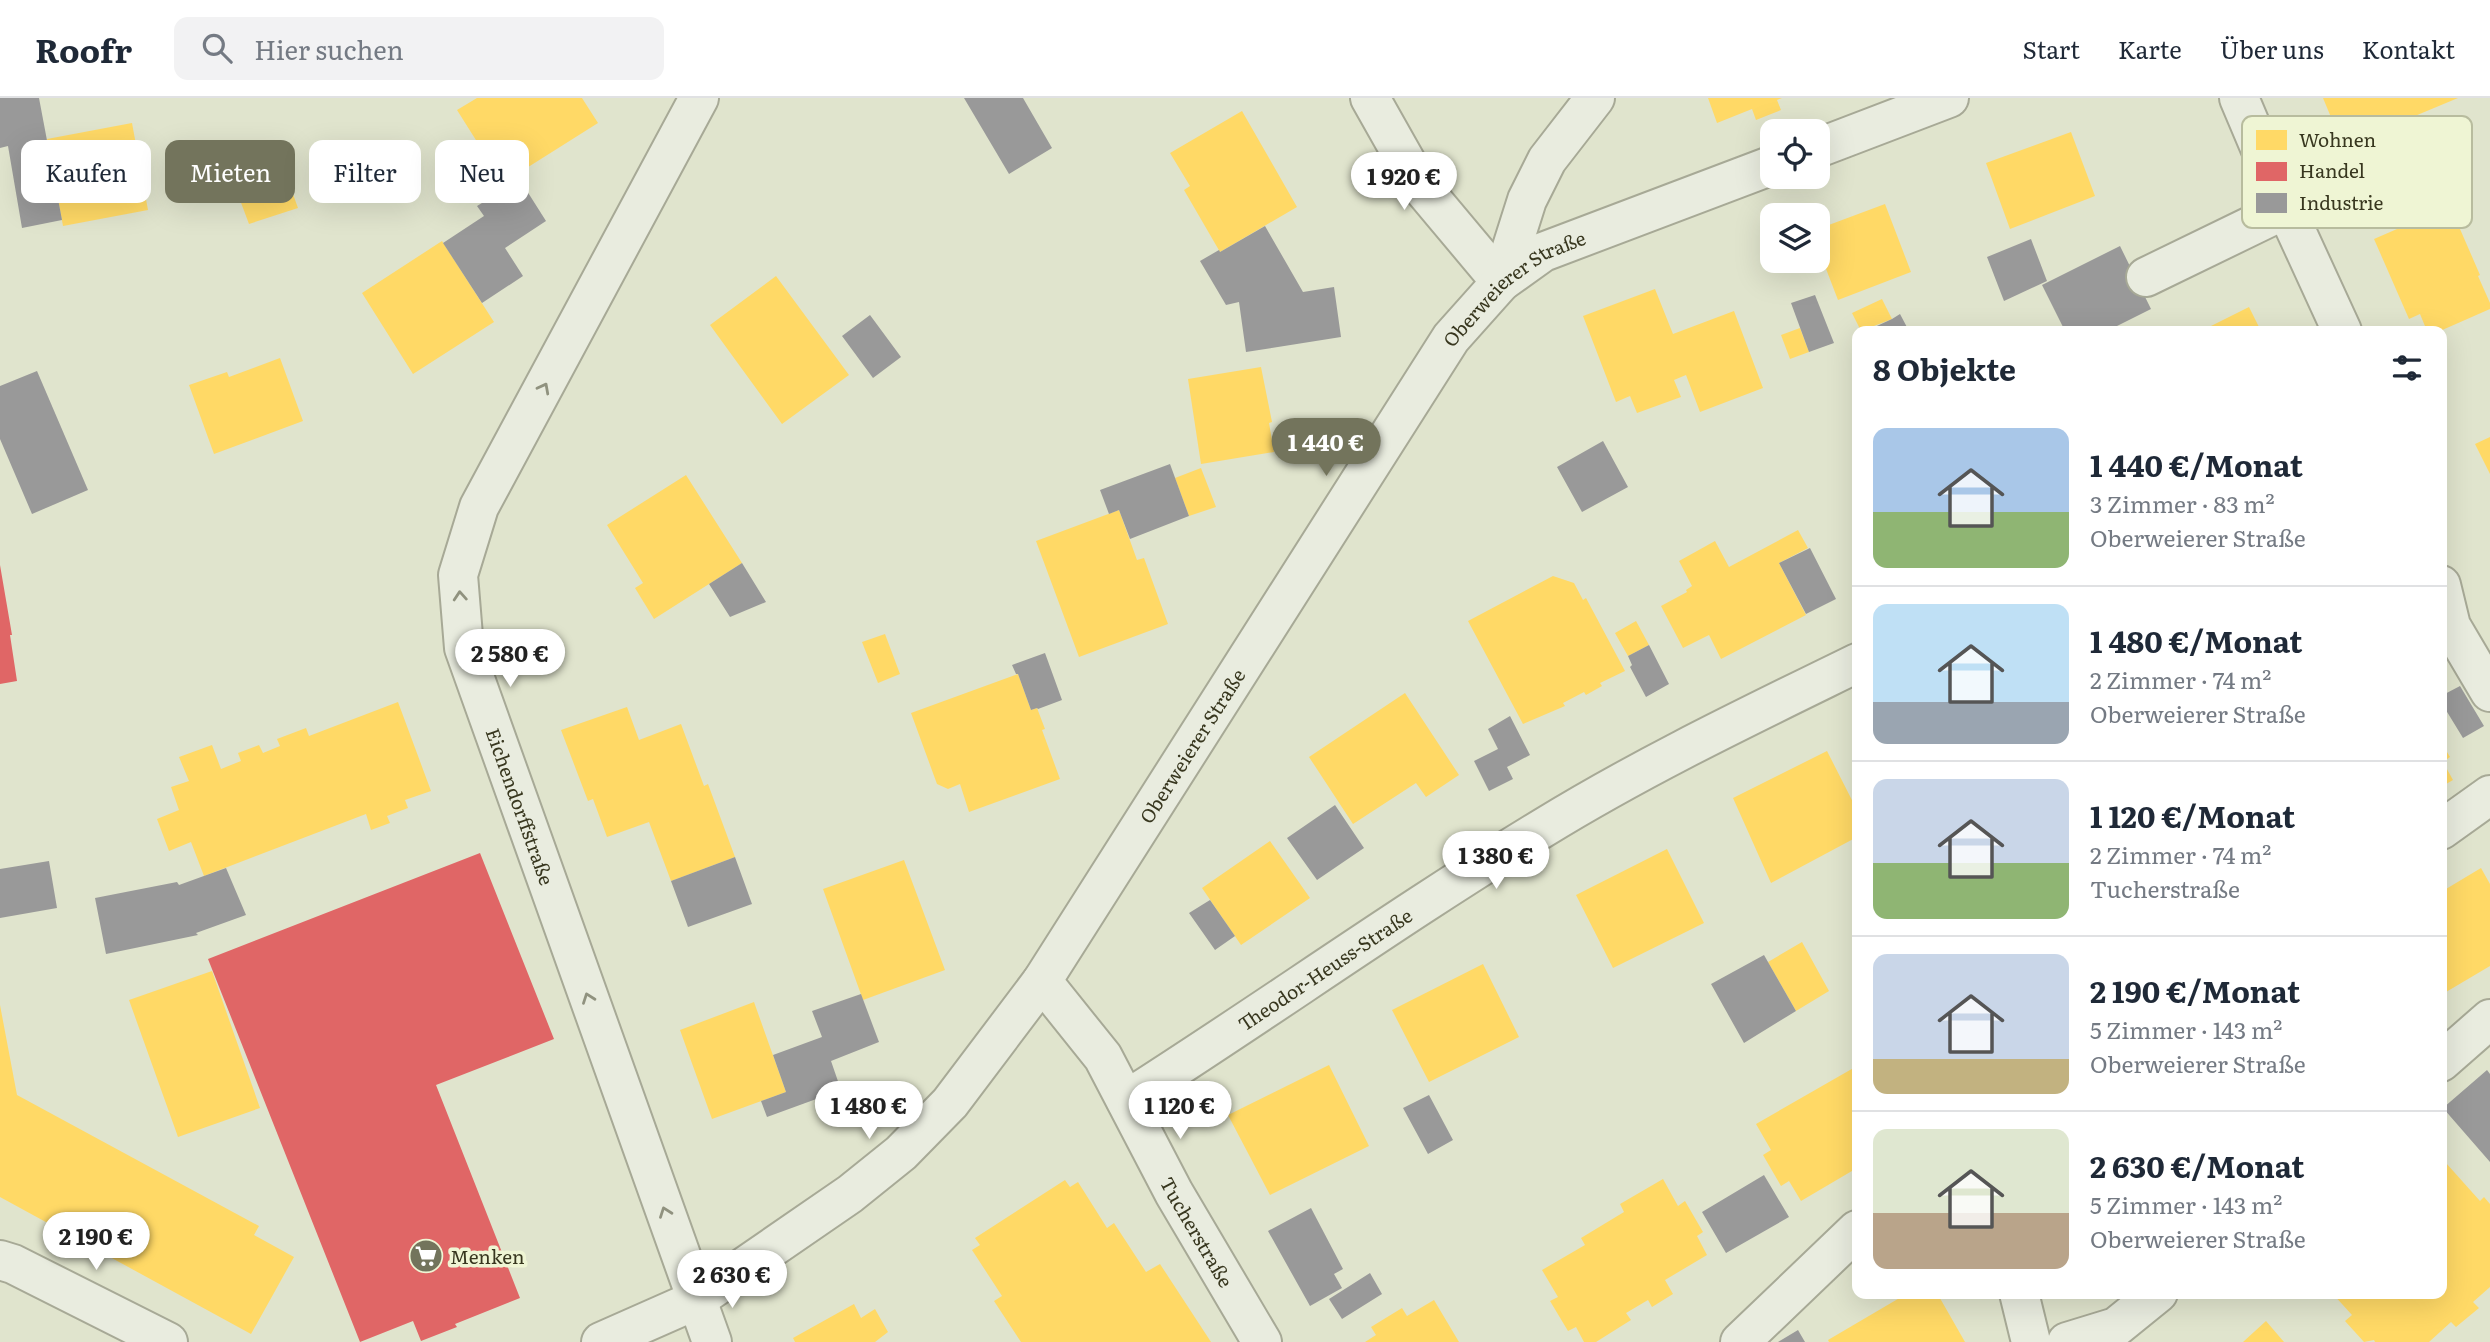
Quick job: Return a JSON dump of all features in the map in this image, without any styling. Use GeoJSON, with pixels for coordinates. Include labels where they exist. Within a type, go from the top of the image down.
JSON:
{"type":"FeatureCollection","features":[{"type":"Feature","properties":{"kind":"street","name":"Eichendorffstraße"},"geometry":{"type":"LineString","coordinates":[[699,98],[479,507],[458,575],[464,648],[712,1342]]}},
{"type":"Feature","properties":{"kind":"street"},"geometry":{"type":"LineString","coordinates":[[1370,98],[1418,183],[1501,282]]}},
{"type":"Feature","properties":{"kind":"street"},"geometry":{"type":"LineString","coordinates":[[1501,282],[1524,208],[1547,160],[1595,98]]}},
{"type":"Feature","properties":{"kind":"street"},"geometry":{"type":"LineString","coordinates":[[1830,143],[1949,98]]}},
{"type":"Feature","properties":{"kind":"street"},"geometry":{"type":"LineString","coordinates":[[2239,98],[2247,116]]}},
{"type":"Feature","properties":{"kind":"street","name":"Oberweierer Straße"},"geometry":{"type":"LineString","coordinates":[[601,1342],[696,1300],[850,1194],[901,1153],[950,1103],[1042,981],[1451,338],[1501,282],[1543,252],[1760,170]]}},
{"type":"Feature","properties":{"kind":"street"},"geometry":{"type":"LineString","coordinates":[[2146,277],[2247,228]]}},
{"type":"Feature","properties":{"kind":"street"},"geometry":{"type":"LineString","coordinates":[[2295,228],[2340,326]]}},
{"type":"Feature","properties":{"kind":"street"},"geometry":{"type":"LineString","coordinates":[[2447,610],[2451,626],[2490,692]]}},
{"type":"Feature","properties":{"kind":"street","name":"Theodor-Heuss-Straße"},"geometry":{"type":"LineString","coordinates":[[1126,1100],[1360,944],[1546,826],[1699,741],[1852,665]]}},
{"type":"Feature","properties":{"kind":"street"},"geometry":{"type":"LineString","coordinates":[[2447,826],[2490,794]]}},
{"type":"Feature","properties":{"kind":"street","name":"Tucherstraße"},"geometry":{"type":"LineString","coordinates":[[1042,981],[1103,1057],[1174,1193],[1262,1342]]}},
{"type":"Feature","properties":{"kind":"street"},"geometry":{"type":"LineString","coordinates":[[2447,1057],[2490,1019]]}},
{"type":"Feature","properties":{"kind":"street"},"geometry":{"type":"LineString","coordinates":[[1740,1342],[1852,1235]]}},
{"type":"Feature","properties":{"kind":"street"},"geometry":{"type":"LineString","coordinates":[[0,1260],[13,1264],[168,1342]]}},
{"type":"Feature","properties":{"kind":"street"},"geometry":{"type":"LineString","coordinates":[[2020,1299],[2031,1342]]}},
{"type":"Feature","properties":{"kind":"street"},"geometry":{"type":"LineString","coordinates":[[2067,1342],[2116,1327],[2151,1299]]}},
{"type":"Feature","properties":{"kind":"building: Wohnen"},"geometry":{"type":"Polygon","coordinates":[[[477,98],[582,98],[598,123],[529,167],[529,140],[476,140],[457,110],[477,98]]]}},
{"type":"Feature","properties":{"kind":"building: Wohnen"},"geometry":{"type":"Polygon","coordinates":[[[1708,98],[1782,98],[1777,100],[1781,110],[1756,120],[1752,109],[1717,123],[1708,98]]]}},
{"type":"Feature","properties":{"kind":"building: Wohnen"},"geometry":{"type":"Polygon","coordinates":[[[2323,98],[2458,98],[2415,116],[2330,116],[2323,98]]]}},
{"type":"Feature","properties":{"kind":"building: Wohnen"},"geometry":{"type":"Polygon","coordinates":[[[1242,111],[1297,207],[1220,252],[1184,190],[1190,186],[1170,153],[1242,111]]]}},
{"type":"Feature","properties":{"kind":"building: Wohnen"},"geometry":{"type":"Polygon","coordinates":[[[132,123],[135,140],[47,140],[132,123]]]}},
{"type":"Feature","properties":{"kind":"building: Wohnen"},"geometry":{"type":"Polygon","coordinates":[[[2071,132],[2095,196],[2010,229],[1986,163],[2071,132]]]}},
{"type":"Feature","properties":{"kind":"building: Wohnen"},"geometry":{"type":"Polygon","coordinates":[[[295,200],[298,208],[249,224],[241,203],[295,203],[295,200]]]}},
{"type":"Feature","properties":{"kind":"building: Wohnen"},"geometry":{"type":"Polygon","coordinates":[[[59,203],[147,203],[148,210],[63,226],[59,203]]]}},
{"type":"Feature","properties":{"kind":"building: Wohnen"},"geometry":{"type":"Polygon","coordinates":[[[1885,204],[1911,272],[1838,300],[1828,273],[1830,273],[1830,225],[1885,204]]]}},
{"type":"Feature","properties":{"kind":"building: Wohnen"},"geometry":{"type":"Polygon","coordinates":[[[2399,228],[2460,228],[2480,275],[2478,276],[2490,309],[2447,328],[2425,326],[2420,314],[2409,319],[2374,239],[2399,228]]]}},
{"type":"Feature","properties":{"kind":"building: Wohnen"},"geometry":{"type":"Polygon","coordinates":[[[442,241],[494,322],[413,374],[362,293],[442,241]]]}},
{"type":"Feature","properties":{"kind":"building: Wohnen"},"geometry":{"type":"Polygon","coordinates":[[[776,276],[849,375],[782,424],[710,325],[776,276]]]}},
{"type":"Feature","properties":{"kind":"building: Wohnen"},"geometry":{"type":"Polygon","coordinates":[[[1655,289],[1673,334],[1734,311],[1763,388],[1700,412],[1686,375],[1674,380],[1681,397],[1637,413],[1630,396],[1616,402],[1583,316],[1655,289]]]}},
{"type":"Feature","properties":{"kind":"building: Wohnen"},"geometry":{"type":"Polygon","coordinates":[[[1882,299],[1892,319],[1874,326],[1858,326],[1852,313],[1882,299]]]}},
{"type":"Feature","properties":{"kind":"building: Wohnen"},"geometry":{"type":"Polygon","coordinates":[[[2249,307],[2258,326],[2211,326],[2249,307]]]}},
{"type":"Feature","properties":{"kind":"building: Wohnen"},"geometry":{"type":"Polygon","coordinates":[[[1800,328],[1809,352],[1790,359],[1781,335],[1800,328]]]}},
{"type":"Feature","properties":{"kind":"building: Wohnen"},"geometry":{"type":"Polygon","coordinates":[[[280,358],[303,421],[214,454],[189,385],[227,372],[229,377],[280,358]]]}},
{"type":"Feature","properties":{"kind":"building: Wohnen"},"geometry":{"type":"Polygon","coordinates":[[[1261,367],[1272,422],[1269,423],[1274,452],[1201,464],[1188,379],[1261,367]]]}},
{"type":"Feature","properties":{"kind":"building: Wohnen"},"geometry":{"type":"Polygon","coordinates":[[[2490,437],[2490,474],[2475,444],[2490,437]]]}},
{"type":"Feature","properties":{"kind":"building: Wohnen"},"geometry":{"type":"Polygon","coordinates":[[[1201,468],[1216,507],[1189,516],[1175,478],[1201,468]]]}},
{"type":"Feature","properties":{"kind":"building: Wohnen"},"geometry":{"type":"Polygon","coordinates":[[[686,475],[742,563],[654,619],[635,588],[643,583],[607,525],[686,475]]]}},
{"type":"Feature","properties":{"kind":"building: Wohnen"},"geometry":{"type":"Polygon","coordinates":[[[1119,510],[1137,560],[1144,558],[1168,624],[1079,657],[1036,541],[1119,510]]]}},
{"type":"Feature","properties":{"kind":"building: Wohnen"},"geometry":{"type":"Polygon","coordinates":[[[1798,530],[1808,548],[1779,563],[1806,615],[1721,659],[1709,635],[1683,648],[1661,606],[1687,592],[1692,586],[1679,561],[1715,541],[1729,567],[1798,530]]]}},
{"type":"Feature","properties":{"kind":"building: Wohnen"},"geometry":{"type":"Polygon","coordinates":[[[1553,576],[1574,583],[1583,600],[1586,598],[1625,671],[1600,683],[1602,686],[1586,695],[1584,692],[1563,703],[1565,706],[1523,724],[1468,621],[1553,576]]]}},
{"type":"Feature","properties":{"kind":"building: Wohnen"},"geometry":{"type":"Polygon","coordinates":[[[1636,621],[1649,645],[1628,656],[1615,633],[1636,621]]]}},
{"type":"Feature","properties":{"kind":"building: Wohnen"},"geometry":{"type":"Polygon","coordinates":[[[885,634],[900,674],[878,683],[862,642],[885,634]]]}},
{"type":"Feature","properties":{"kind":"building: Wohnen"},"geometry":{"type":"Polygon","coordinates":[[[1018,674],[1031,710],[1037,708],[1060,779],[969,812],[960,784],[948,789],[937,784],[911,713],[1018,674]]]}},
{"type":"Feature","properties":{"kind":"building: Wohnen"},"geometry":{"type":"Polygon","coordinates":[[[1405,693],[1459,775],[1426,797],[1416,783],[1353,824],[1309,757],[1405,693]]]}},
{"type":"Feature","properties":{"kind":"building: Wohnen"},"geometry":{"type":"Polygon","coordinates":[[[398,702],[431,791],[405,800],[408,808],[387,816],[390,823],[371,830],[366,814],[204,876],[191,842],[169,851],[157,819],[179,810],[171,787],[189,781],[179,757],[212,745],[221,769],[241,761],[238,753],[259,745],[263,753],[280,746],[277,739],[306,728],[309,736],[398,702]]]}},
{"type":"Feature","properties":{"kind":"building: Wohnen"},"geometry":{"type":"Polygon","coordinates":[[[627,707],[639,740],[681,724],[704,786],[708,784],[735,857],[671,881],[649,822],[607,837],[593,799],[588,801],[561,730],[627,707]]]}},
{"type":"Feature","properties":{"kind":"building: Wohnen"},"geometry":{"type":"Polygon","coordinates":[[[1827,751],[1852,800],[1852,840],[1771,883],[1733,798],[1827,751]]]}},
{"type":"Feature","properties":{"kind":"building: Wohnen"},"geometry":{"type":"Polygon","coordinates":[[[2447,769],[2453,780],[2447,784],[2447,769]]]}},
{"type":"Feature","properties":{"kind":"building: Wohnen"},"geometry":{"type":"Polygon","coordinates":[[[1270,841],[1310,898],[1241,945],[1202,888],[1270,841]]]}},
{"type":"Feature","properties":{"kind":"building: Wohnen"},"geometry":{"type":"Polygon","coordinates":[[[1667,849],[1704,923],[1613,968],[1576,895],[1667,849]]]}},
{"type":"Feature","properties":{"kind":"building: Wohnen"},"geometry":{"type":"Polygon","coordinates":[[[904,860],[945,970],[863,1000],[823,889],[904,860]]]}},
{"type":"Feature","properties":{"kind":"building: Wohnen"},"geometry":{"type":"Polygon","coordinates":[[[2481,868],[2490,884],[2490,966],[2447,991],[2447,888],[2481,868]]]}},
{"type":"Feature","properties":{"kind":"building: Wohnen"},"geometry":{"type":"Polygon","coordinates":[[[1802,942],[1829,991],[1796,1011],[1768,962],[1802,942]]]}},
{"type":"Feature","properties":{"kind":"building: Wohnen"},"geometry":{"type":"Polygon","coordinates":[[[1483,964],[1519,1037],[1429,1082],[1392,1010],[1483,964]]]}},
{"type":"Feature","properties":{"kind":"building: Wohnen"},"geometry":{"type":"Polygon","coordinates":[[[212,971],[260,1108],[178,1137],[129,1000],[212,971]]]}},
{"type":"Feature","properties":{"kind":"building: Wohnen"},"geometry":{"type":"Polygon","coordinates":[[[754,1002],[786,1092],[712,1119],[680,1030],[754,1002]]]}},
{"type":"Feature","properties":{"kind":"building: Wohnen"},"geometry":{"type":"Polygon","coordinates":[[[0,1005],[17,1095],[259,1226],[254,1235],[294,1257],[251,1334],[0,1197],[0,1005]]]}},
{"type":"Feature","properties":{"kind":"building: Wohnen"},"geometry":{"type":"Polygon","coordinates":[[[1329,1065],[1369,1146],[1270,1195],[1228,1115],[1329,1065]]]}},
{"type":"Feature","properties":{"kind":"building: Wohnen"},"geometry":{"type":"Polygon","coordinates":[[[1852,1069],[1852,1171],[1801,1201],[1789,1181],[1781,1186],[1763,1155],[1771,1150],[1756,1124],[1852,1069]]]}},
{"type":"Feature","properties":{"kind":"building: Wohnen"},"geometry":{"type":"Polygon","coordinates":[[[2447,1164],[2480,1201],[2484,1197],[2490,1204],[2490,1287],[2473,1302],[2479,1308],[2456,1327],[2451,1322],[2429,1342],[2364,1342],[2345,1321],[2352,1315],[2337,1299],[2447,1299],[2447,1164]]]}},
{"type":"Feature","properties":{"kind":"building: Wohnen"},"geometry":{"type":"Polygon","coordinates":[[[1663,1179],[1678,1206],[1685,1201],[1703,1232],[1697,1236],[1707,1255],[1665,1280],[1673,1294],[1652,1307],[1648,1300],[1626,1313],[1631,1320],[1596,1342],[1584,1342],[1576,1327],[1568,1331],[1550,1301],[1558,1297],[1542,1270],[1585,1245],[1581,1238],[1624,1212],[1620,1204],[1663,1179]]]}},
{"type":"Feature","properties":{"kind":"building: Wohnen"},"geometry":{"type":"Polygon","coordinates":[[[1065,1180],[1070,1187],[1078,1182],[1107,1228],[1114,1223],[1146,1272],[1160,1264],[1211,1342],[1021,1342],[994,1301],[1002,1296],[972,1250],[980,1245],[975,1238],[1065,1180]]]}},
{"type":"Feature","properties":{"kind":"building: Wohnen"},"geometry":{"type":"Polygon","coordinates":[[[1898,1299],[1940,1299],[1965,1342],[1829,1342],[1828,1340],[1898,1299]]]}},
{"type":"Feature","properties":{"kind":"building: Wohnen"},"geometry":{"type":"Polygon","coordinates":[[[1434,1300],[1459,1342],[1365,1342],[1376,1335],[1371,1327],[1402,1308],[1407,1316],[1434,1300]]]}},
{"type":"Feature","properties":{"kind":"building: Wohnen"},"geometry":{"type":"Polygon","coordinates":[[[854,1304],[861,1318],[875,1309],[888,1332],[875,1342],[795,1342],[793,1338],[854,1304]]]}},
{"type":"Feature","properties":{"kind":"building: Wohnen"},"geometry":{"type":"Polygon","coordinates":[[[2266,1321],[2284,1342],[2243,1342],[2266,1321]]]}},
{"type":"Feature","properties":{"kind":"building: Handel"},"geometry":{"type":"Polygon","coordinates":[[[0,565],[17,681],[0,684],[0,565]]]}},
{"type":"Feature","properties":{"kind":"building: Handel"},"geometry":{"type":"Polygon","coordinates":[[[480,853],[554,1039],[436,1085],[520,1298],[421,1341],[413,1321],[360,1342],[208,959],[480,853]]]}},
{"type":"Feature","properties":{"kind":"building: Industrie"},"geometry":{"type":"Polygon","coordinates":[[[0,98],[39,98],[47,140],[21,140],[21,203],[59,203],[62,220],[22,228],[8,146],[0,148],[0,98]]]}},
{"type":"Feature","properties":{"kind":"building: Industrie"},"geometry":{"type":"Polygon","coordinates":[[[964,98],[1023,98],[1052,148],[1009,174],[964,98]]]}},
{"type":"Feature","properties":{"kind":"building: Industrie"},"geometry":{"type":"Polygon","coordinates":[[[529,194],[546,221],[505,248],[523,276],[482,303],[443,243],[484,216],[477,206],[482,203],[529,203],[529,194]]]}},
{"type":"Feature","properties":{"kind":"building: Industrie"},"geometry":{"type":"Polygon","coordinates":[[[1265,226],[1303,292],[1334,287],[1341,337],[1246,352],[1239,302],[1226,305],[1200,261],[1265,226]]]}},
{"type":"Feature","properties":{"kind":"building: Industrie"},"geometry":{"type":"Polygon","coordinates":[[[2031,239],[2047,281],[2004,301],[1987,257],[2031,239]]]}},
{"type":"Feature","properties":{"kind":"building: Industrie"},"geometry":{"type":"Polygon","coordinates":[[[2120,246],[2151,309],[2117,326],[2062,326],[2042,285],[2120,246]]]}},
{"type":"Feature","properties":{"kind":"building: Industrie"},"geometry":{"type":"Polygon","coordinates":[[[1815,295],[1834,343],[1809,352],[1791,303],[1815,295]]]}},
{"type":"Feature","properties":{"kind":"building: Industrie"},"geometry":{"type":"Polygon","coordinates":[[[1900,314],[1906,326],[1877,326],[1900,314]]]}},
{"type":"Feature","properties":{"kind":"building: Industrie"},"geometry":{"type":"Polygon","coordinates":[[[870,315],[901,357],[873,378],[842,336],[870,315]]]}},
{"type":"Feature","properties":{"kind":"building: Industrie"},"geometry":{"type":"Polygon","coordinates":[[[37,371],[88,490],[32,514],[0,439],[0,386],[37,371]]]}},
{"type":"Feature","properties":{"kind":"building: Industrie"},"geometry":{"type":"Polygon","coordinates":[[[1603,441],[1628,487],[1582,512],[1557,467],[1603,441]]]}},
{"type":"Feature","properties":{"kind":"building: Industrie"},"geometry":{"type":"Polygon","coordinates":[[[1170,464],[1189,516],[1130,539],[1119,510],[1109,514],[1100,490],[1170,464]]]}},
{"type":"Feature","properties":{"kind":"building: Industrie"},"geometry":{"type":"Polygon","coordinates":[[[1810,548],[1836,599],[1806,614],[1779,563],[1810,548]]]}},
{"type":"Feature","properties":{"kind":"building: Industrie"},"geometry":{"type":"Polygon","coordinates":[[[742,563],[766,602],[730,617],[709,584],[742,563]]]}},
{"type":"Feature","properties":{"kind":"building: Industrie"},"geometry":{"type":"Polygon","coordinates":[[[1649,645],[1669,684],[1646,697],[1630,667],[1632,665],[1628,656],[1649,645]]]}},
{"type":"Feature","properties":{"kind":"building: Industrie"},"geometry":{"type":"Polygon","coordinates":[[[1045,653],[1062,700],[1031,710],[1012,665],[1045,653]]]}},
{"type":"Feature","properties":{"kind":"building: Industrie"},"geometry":{"type":"Polygon","coordinates":[[[2460,686],[2484,726],[2463,738],[2447,712],[2447,693],[2460,686]]]}},
{"type":"Feature","properties":{"kind":"building: Industrie"},"geometry":{"type":"Polygon","coordinates":[[[1510,716],[1530,755],[1507,767],[1513,779],[1489,791],[1474,761],[1498,749],[1488,729],[1510,716]]]}},
{"type":"Feature","properties":{"kind":"building: Industrie"},"geometry":{"type":"Polygon","coordinates":[[[1335,805],[1364,848],[1317,880],[1287,838],[1335,805]]]}},
{"type":"Feature","properties":{"kind":"building: Industrie"},"geometry":{"type":"Polygon","coordinates":[[[735,857],[752,904],[688,927],[671,881],[735,857]]]}},
{"type":"Feature","properties":{"kind":"building: Industrie"},"geometry":{"type":"Polygon","coordinates":[[[49,861],[57,908],[0,918],[0,869],[49,861]]]}},
{"type":"Feature","properties":{"kind":"building: Industrie"},"geometry":{"type":"Polygon","coordinates":[[[226,868],[246,915],[196,933],[198,935],[106,954],[95,898],[177,882],[179,885],[226,868]]]}},
{"type":"Feature","properties":{"kind":"building: Industrie"},"geometry":{"type":"Polygon","coordinates":[[[1210,900],[1235,936],[1215,950],[1189,913],[1210,900]]]}},
{"type":"Feature","properties":{"kind":"building: Industrie"},"geometry":{"type":"Polygon","coordinates":[[[1764,955],[1796,1011],[1744,1043],[1711,984],[1764,955]]]}},
{"type":"Feature","properties":{"kind":"building: Industrie"},"geometry":{"type":"Polygon","coordinates":[[[861,994],[879,1042],[831,1061],[841,1090],[767,1117],[761,1101],[786,1092],[773,1055],[822,1037],[812,1011],[861,994]]]}},
{"type":"Feature","properties":{"kind":"building: Industrie"},"geometry":{"type":"Polygon","coordinates":[[[2487,1070],[2490,1074],[2490,1162],[2447,1113],[2447,1105],[2487,1070]]]}},
{"type":"Feature","properties":{"kind":"building: Industrie"},"geometry":{"type":"Polygon","coordinates":[[[1429,1095],[1453,1140],[1428,1154],[1403,1108],[1429,1095]]]}},
{"type":"Feature","properties":{"kind":"building: Industrie"},"geometry":{"type":"Polygon","coordinates":[[[1764,1175],[1789,1217],[1726,1253],[1702,1212],[1764,1175]]]}},
{"type":"Feature","properties":{"kind":"building: Industrie"},"geometry":{"type":"Polygon","coordinates":[[[1311,1208],[1343,1269],[1334,1274],[1342,1288],[1310,1306],[1268,1231],[1311,1208]]]}},
{"type":"Feature","properties":{"kind":"building: Industrie"},"geometry":{"type":"Polygon","coordinates":[[[1370,1273],[1382,1294],[1342,1319],[1329,1299],[1370,1273]]]}},
{"type":"Feature","properties":{"kind":"building: Industrie"},"geometry":{"type":"Polygon","coordinates":[[[1798,1330],[1805,1342],[1778,1342],[1798,1330]]]}},
{"type":"Feature","properties":{"kind":"place","name":"Menken"},"geometry":{"type":"Point","coordinates":[426,1256]}}]}
